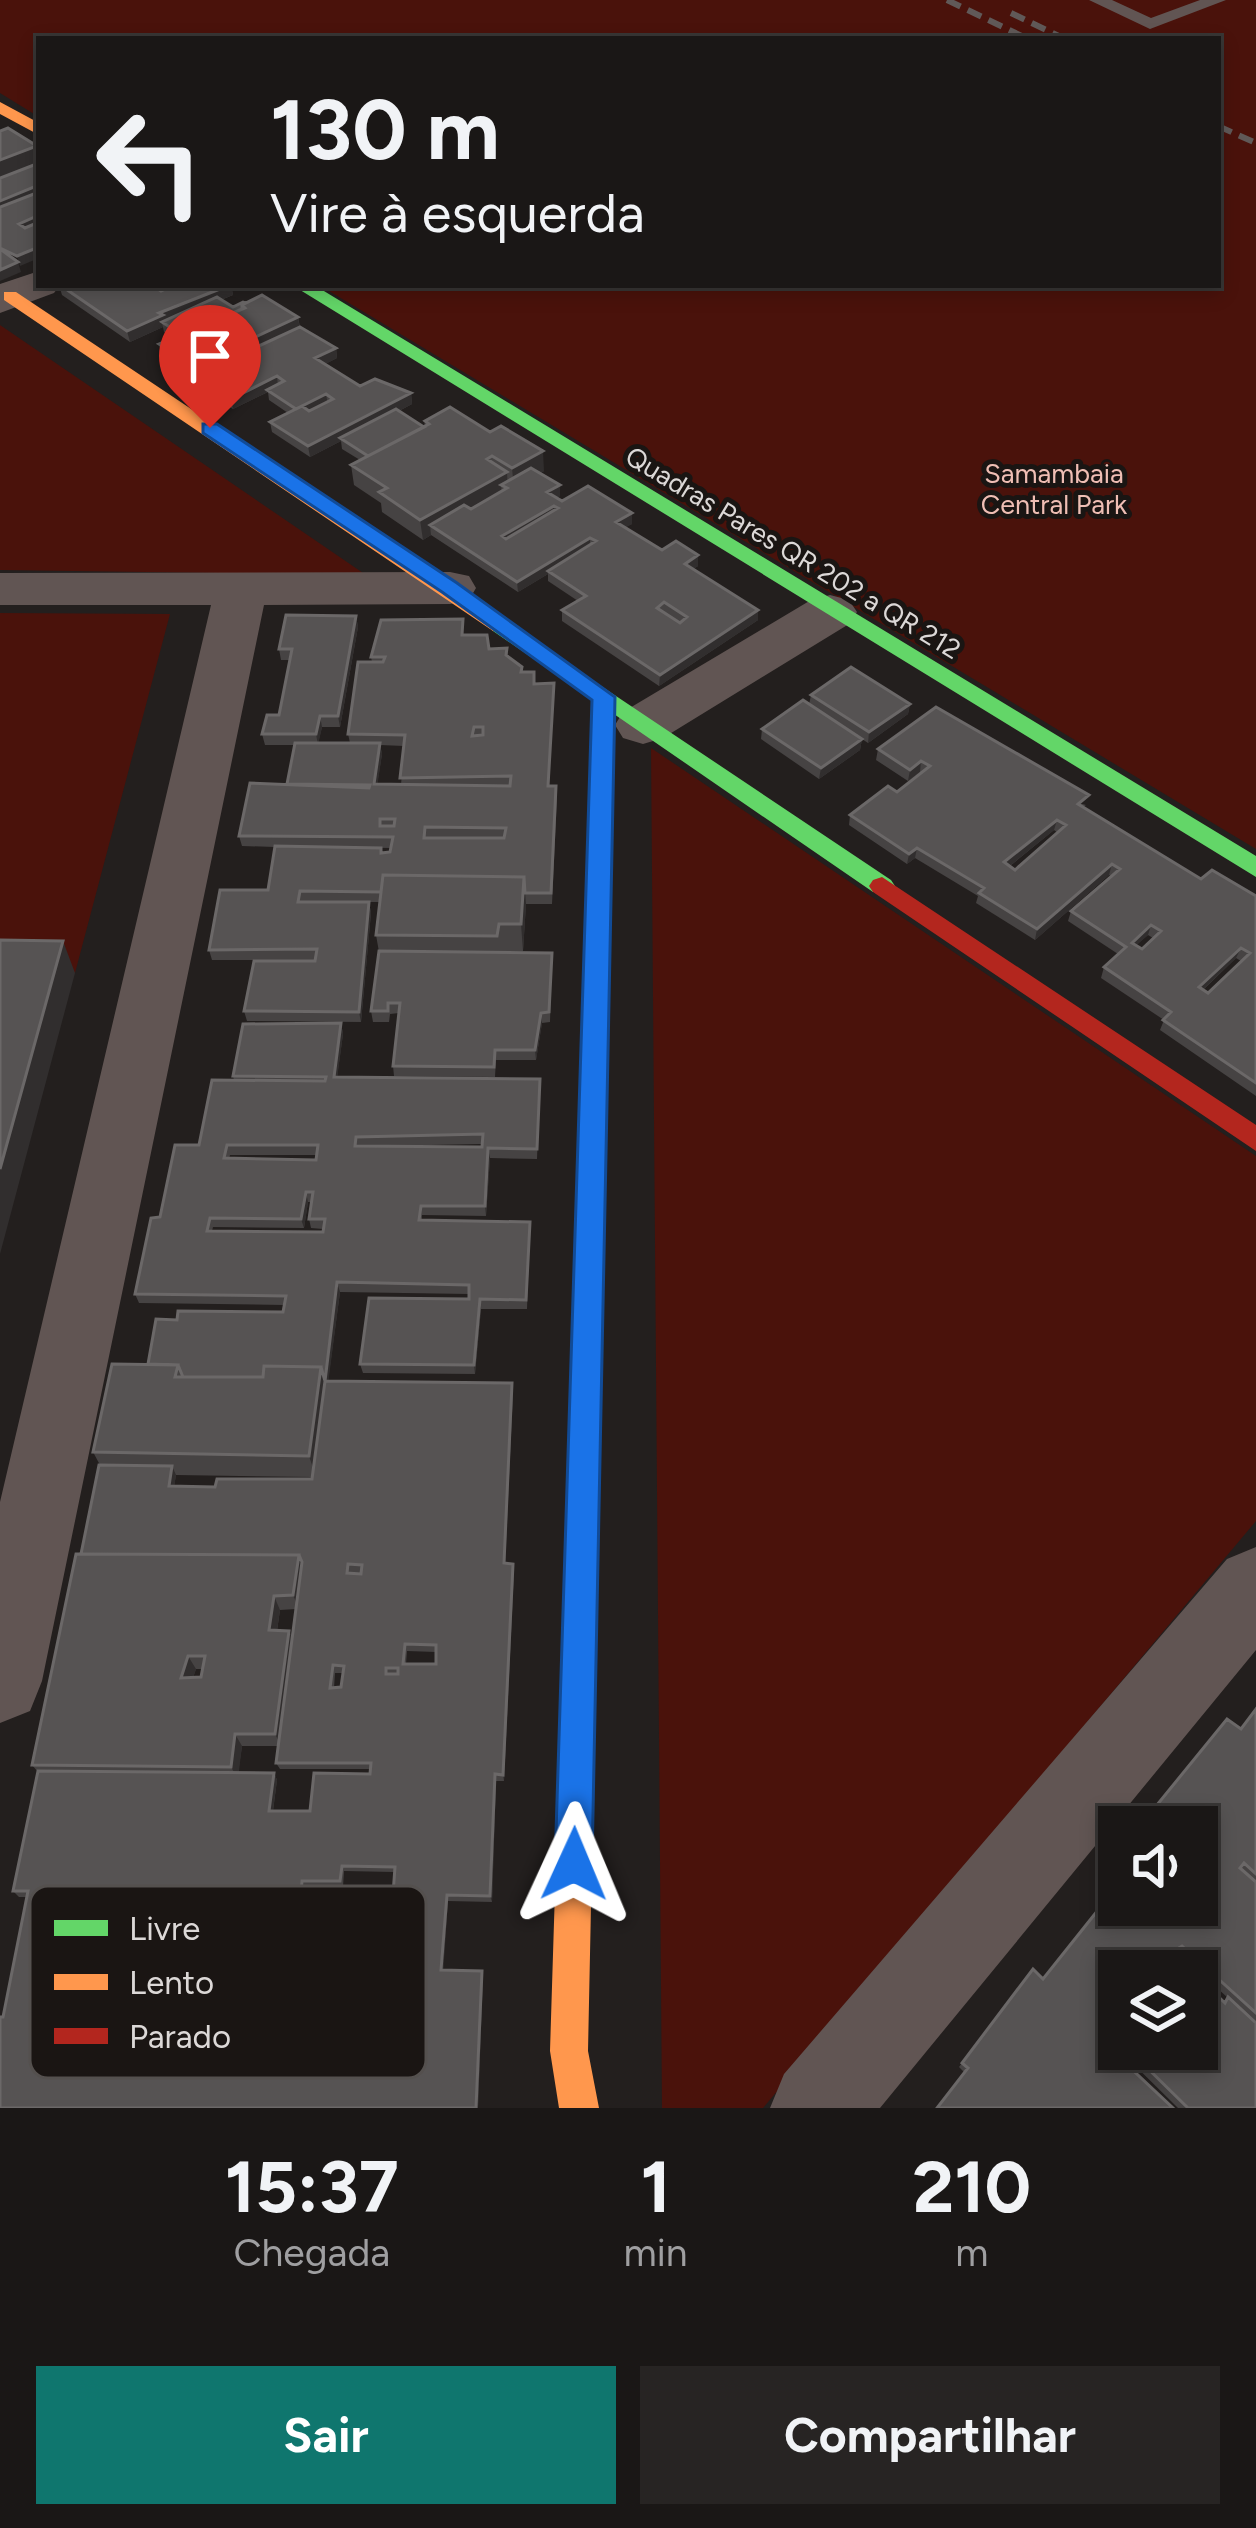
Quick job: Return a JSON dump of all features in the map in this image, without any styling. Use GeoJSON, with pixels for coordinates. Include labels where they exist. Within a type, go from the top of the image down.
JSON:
{"type":"FeatureCollection","features":[{"type":"Feature","properties":{"kind":"street","name":"Quadras Pares QR 202 a QR 212"},"geometry":{"type":"LineString","coordinates":[[306,288],[1256,868]]}},
{"type":"Feature","properties":{"kind":"street"},"geometry":{"type":"LineString","coordinates":[[16,293],[1256,1140]]}},
{"type":"Feature","properties":{"kind":"street"},"geometry":{"type":"LineString","coordinates":[[0,590],[450,587]]}},
{"type":"Feature","properties":{"kind":"street"},"geometry":{"type":"LineString","coordinates":[[0,1681],[15,1537],[241,590]]}},
{"type":"Feature","properties":{"kind":"street"},"geometry":{"type":"LineString","coordinates":[[623,711],[830,612]]}},
{"type":"Feature","properties":{"kind":"street"},"geometry":{"type":"LineString","coordinates":[[579,2108],[569,2051],[623,711]]}},
{"type":"Feature","properties":{"kind":"street"},"geometry":{"type":"LineString","coordinates":[[818,2108],[1256,1587]]}},
{"type":"Feature","properties":{"kind":"lane"},"geometry":{"type":"LineString","coordinates":[[1098,0],[1150,24],[1216,0]]}},
{"type":"Feature","properties":{"kind":"green space","name":"Samambaia Central Park"},"geometry":{"type":"Polygon","coordinates":[[[0,0],[1256,0],[1256,849],[324,288],[1221,288],[1221,36],[36,36],[36,115],[0,93],[0,0]]]}},
{"type":"Feature","properties":{"kind":"green space"},"geometry":{"type":"Polygon","coordinates":[[[0,325],[366,575],[0,570],[0,325]]]}},
{"type":"Feature","properties":{"kind":"green space"},"geometry":{"type":"Polygon","coordinates":[[[0,613],[170,614],[75,973],[0,972],[0,613]]]}},
{"type":"Feature","properties":{"kind":"green space"},"geometry":{"type":"Polygon","coordinates":[[[651,748],[1256,1156],[1256,1521],[763,2108],[662,2108],[651,748]]]}},
{"type":"Feature","properties":{"kind":"building"},"geometry":{"type":"Polygon","coordinates":[[[8,128],[36,146],[0,160],[0,131],[8,128]]]}},
{"type":"Feature","properties":{"kind":"building"},"geometry":{"type":"Polygon","coordinates":[[[36,164],[36,186],[0,201],[0,178],[36,164]]]}},
{"type":"Feature","properties":{"kind":"building"},"geometry":{"type":"Polygon","coordinates":[[[36,193],[36,216],[19,224],[25,228],[36,223],[36,248],[17,256],[0,248],[0,207],[36,193]]]}},
{"type":"Feature","properties":{"kind":"building"},"geometry":{"type":"Polygon","coordinates":[[[0,249],[18,262],[0,270],[0,249]]]}},
{"type":"Feature","properties":{"kind":"building"},"geometry":{"type":"Polygon","coordinates":[[[64,288],[222,288],[159,313],[163,315],[127,331],[64,288]]]}},
{"type":"Feature","properties":{"kind":"building"},"geometry":{"type":"Polygon","coordinates":[[[262,295],[298,317],[193,366],[159,344],[245,308],[242,305],[262,295]]]}},
{"type":"Feature","properties":{"kind":"building"},"geometry":{"type":"Polygon","coordinates":[[[217,297],[233,307],[246,303],[182,335],[162,322],[217,297]]]}},
{"type":"Feature","properties":{"kind":"building"},"geometry":{"type":"Polygon","coordinates":[[[300,327],[336,348],[315,358],[360,386],[375,379],[411,393],[308,446],[270,422],[296,409],[267,390],[284,381],[277,376],[231,399],[196,375],[300,327]],[[326,394],[302,406],[309,411],[333,399],[326,394]]]}},
{"type":"Feature","properties":{"kind":"building"},"geometry":{"type":"Polygon","coordinates":[[[450,407],[490,432],[501,426],[543,451],[512,468],[492,456],[487,459],[507,472],[420,520],[379,492],[387,488],[351,465],[429,424],[425,421],[450,407]]]}},
{"type":"Feature","properties":{"kind":"building"},"geometry":{"type":"Polygon","coordinates":[[[396,409],[424,427],[368,456],[340,438],[396,409]]]}},
{"type":"Feature","properties":{"kind":"building"},"geometry":{"type":"Polygon","coordinates":[[[531,468],[560,485],[547,492],[562,501],[588,486],[632,513],[616,522],[662,550],[676,541],[698,555],[685,564],[758,610],[660,675],[562,610],[586,596],[548,571],[596,541],[590,538],[517,582],[430,525],[507,488],[501,485],[531,468]],[[558,508],[502,536],[506,539],[558,508]],[[664,602],[657,608],[680,623],[687,617],[664,602]]]}},
{"type":"Feature","properties":{"kind":"building"},"geometry":{"type":"Polygon","coordinates":[[[286,615],[356,616],[338,716],[320,716],[316,734],[262,734],[267,715],[279,715],[292,649],[279,649],[286,615]]]}},
{"type":"Feature","properties":{"kind":"building"},"geometry":{"type":"Polygon","coordinates":[[[463,619],[462,635],[487,635],[489,649],[507,648],[506,655],[522,667],[521,672],[534,672],[534,684],[554,683],[548,786],[556,786],[551,893],[525,893],[524,877],[383,875],[381,892],[300,891],[298,902],[369,902],[359,1012],[244,1011],[254,961],[315,961],[317,949],[209,950],[220,890],[268,890],[275,846],[381,848],[381,853],[390,852],[393,837],[239,836],[250,783],[369,788],[287,784],[295,743],[380,743],[374,784],[510,786],[511,776],[400,778],[405,735],[348,734],[358,662],[383,662],[385,657],[371,657],[381,620],[463,619]],[[380,819],[380,826],[394,826],[395,819],[380,819]],[[425,827],[424,838],[504,838],[506,828],[425,827]]]}},
{"type":"Feature","properties":{"kind":"building"},"geometry":{"type":"Polygon","coordinates":[[[851,667],[910,704],[869,732],[811,695],[851,667]]]}},
{"type":"Feature","properties":{"kind":"building"},"geometry":{"type":"Polygon","coordinates":[[[803,700],[862,739],[821,768],[762,729],[803,700]]]}},
{"type":"Feature","properties":{"kind":"building"},"geometry":{"type":"Polygon","coordinates":[[[936,707],[1089,795],[1078,804],[1201,879],[1212,870],[1256,896],[1256,1083],[1163,1020],[1171,1012],[1104,967],[1126,947],[1071,911],[1120,869],[1112,864],[1037,929],[979,893],[984,888],[917,848],[909,854],[850,815],[888,786],[897,792],[930,766],[921,761],[910,770],[878,749],[936,707]],[[1057,820],[1004,862],[1015,870],[1066,825],[1057,820]],[[1151,925],[1132,943],[1142,949],[1161,931],[1151,925]],[[1241,948],[1199,987],[1208,993],[1250,953],[1241,948]]]}},
{"type":"Feature","properties":{"kind":"building"},"geometry":{"type":"Polygon","coordinates":[[[383,875],[524,877],[521,924],[499,924],[497,936],[376,935],[383,875]]]}},
{"type":"Feature","properties":{"kind":"building"},"geometry":{"type":"Polygon","coordinates":[[[0,940],[63,941],[0,1169],[0,940]]]}},
{"type":"Feature","properties":{"kind":"building"},"geometry":{"type":"Polygon","coordinates":[[[379,951],[552,953],[549,1012],[541,1013],[535,1050],[495,1050],[494,1067],[393,1066],[400,1003],[388,1003],[388,1011],[371,1011],[379,951]]]}},
{"type":"Feature","properties":{"kind":"building"},"geometry":{"type":"Polygon","coordinates":[[[341,1023],[334,1077],[540,1079],[537,1149],[488,1148],[485,1206],[421,1206],[419,1220],[530,1222],[526,1300],[480,1299],[474,1365],[360,1364],[369,1298],[469,1299],[469,1285],[337,1282],[325,1381],[321,1367],[264,1366],[263,1377],[183,1377],[178,1365],[148,1364],[156,1319],[177,1320],[178,1311],[283,1312],[286,1296],[135,1294],[151,1218],[160,1217],[175,1145],[199,1145],[212,1080],[325,1081],[326,1077],[233,1076],[243,1024],[341,1023]],[[483,1134],[356,1137],[355,1146],[482,1147],[483,1134]],[[227,1145],[224,1158],[316,1160],[318,1145],[227,1145]],[[306,1192],[301,1219],[210,1218],[207,1231],[323,1232],[325,1219],[309,1219],[313,1192],[306,1192]]]}},
{"type":"Feature","properties":{"kind":"building"},"geometry":{"type":"Polygon","coordinates":[[[112,1364],[178,1365],[175,1377],[263,1377],[264,1366],[321,1367],[309,1456],[93,1452],[112,1364]]]}},
{"type":"Feature","properties":{"kind":"building"},"geometry":{"type":"Polygon","coordinates":[[[325,1381],[512,1383],[504,1563],[513,1564],[503,1775],[495,1774],[490,1896],[447,1895],[441,1970],[482,1971],[476,2108],[0,2108],[0,2017],[28,1891],[13,1891],[38,1771],[274,1773],[269,1811],[310,1811],[314,1773],[370,1774],[371,1763],[276,1763],[302,1562],[299,1555],[81,1554],[99,1465],[172,1466],[169,1486],[215,1487],[217,1479],[312,1479],[325,1381]],[[348,1564],[347,1573],[361,1574],[362,1565],[348,1564]],[[405,1644],[403,1664],[436,1664],[436,1645],[405,1644]],[[333,1665],[330,1688],[341,1687],[344,1666],[333,1665]]]}},
{"type":"Feature","properties":{"kind":"building"},"geometry":{"type":"Polygon","coordinates":[[[76,1554],[299,1555],[293,1595],[274,1596],[269,1630],[289,1631],[275,1734],[235,1734],[231,1767],[32,1765],[76,1554]],[[188,1656],[181,1678],[201,1677],[205,1656],[188,1656]]]}},
{"type":"Feature","properties":{"kind":"building"},"geometry":{"type":"Polygon","coordinates":[[[1256,1709],[1256,1874],[1244,1863],[1240,1868],[1256,1882],[1256,2013],[1218,1979],[1218,1950],[1182,1946],[1175,1950],[1098,1950],[1098,2070],[1133,2070],[1173,2108],[937,2108],[968,2068],[962,2063],[1033,1969],[1043,1979],[1098,1910],[1098,1926],[1218,1926],[1218,1806],[1156,1806],[1227,1719],[1241,1729],[1256,1709]]]}},
{"type":"Feature","properties":{"kind":"building"},"geometry":{"type":"Polygon","coordinates":[[[1218,1996],[1225,2003],[1228,1997],[1256,2023],[1256,2108],[1188,2108],[1149,2070],[1218,2070],[1218,1996]]]}},
{"type":"Feature","properties":{"kind":"railway"},"geometry":{"type":"LineString","coordinates":[[947,0],[1022,36]]}},
{"type":"Feature","properties":{"kind":"railway"},"geometry":{"type":"LineString","coordinates":[[1011,13],[1059,36]]}},
{"type":"Feature","properties":{"kind":"railway"},"geometry":{"type":"LineString","coordinates":[[1221,127],[1256,143]]}},
{"type":"Feature","properties":{"kind":"traffic: fast"},"geometry":{"type":"LineString","coordinates":[[306,288],[1256,868]]}},
{"type":"Feature","properties":{"kind":"traffic: fast"},"geometry":{"type":"LineString","coordinates":[[501,626],[882,886]]}},
{"type":"Feature","properties":{"kind":"traffic: slow"},"geometry":{"type":"LineString","coordinates":[[0,107],[36,128]]}},
{"type":"Feature","properties":{"kind":"traffic: slow"},"geometry":{"type":"LineString","coordinates":[[10,296],[501,626]]}},
{"type":"Feature","properties":{"kind":"traffic: slow"},"geometry":{"type":"LineString","coordinates":[[579,2108],[569,2051],[589,1279]]}},
{"type":"Feature","properties":{"kind":"traffic: jam"},"geometry":{"type":"LineString","coordinates":[[589,1279],[604,697]]}},
{"type":"Feature","properties":{"kind":"traffic: jam"},"geometry":{"type":"LineString","coordinates":[[882,886],[1256,1140]]}},
{"type":"Feature","properties":{"kind":"route"},"geometry":{"type":"LineString","coordinates":[[210,428],[450,587],[604,697],[574,1864]]}}]}
